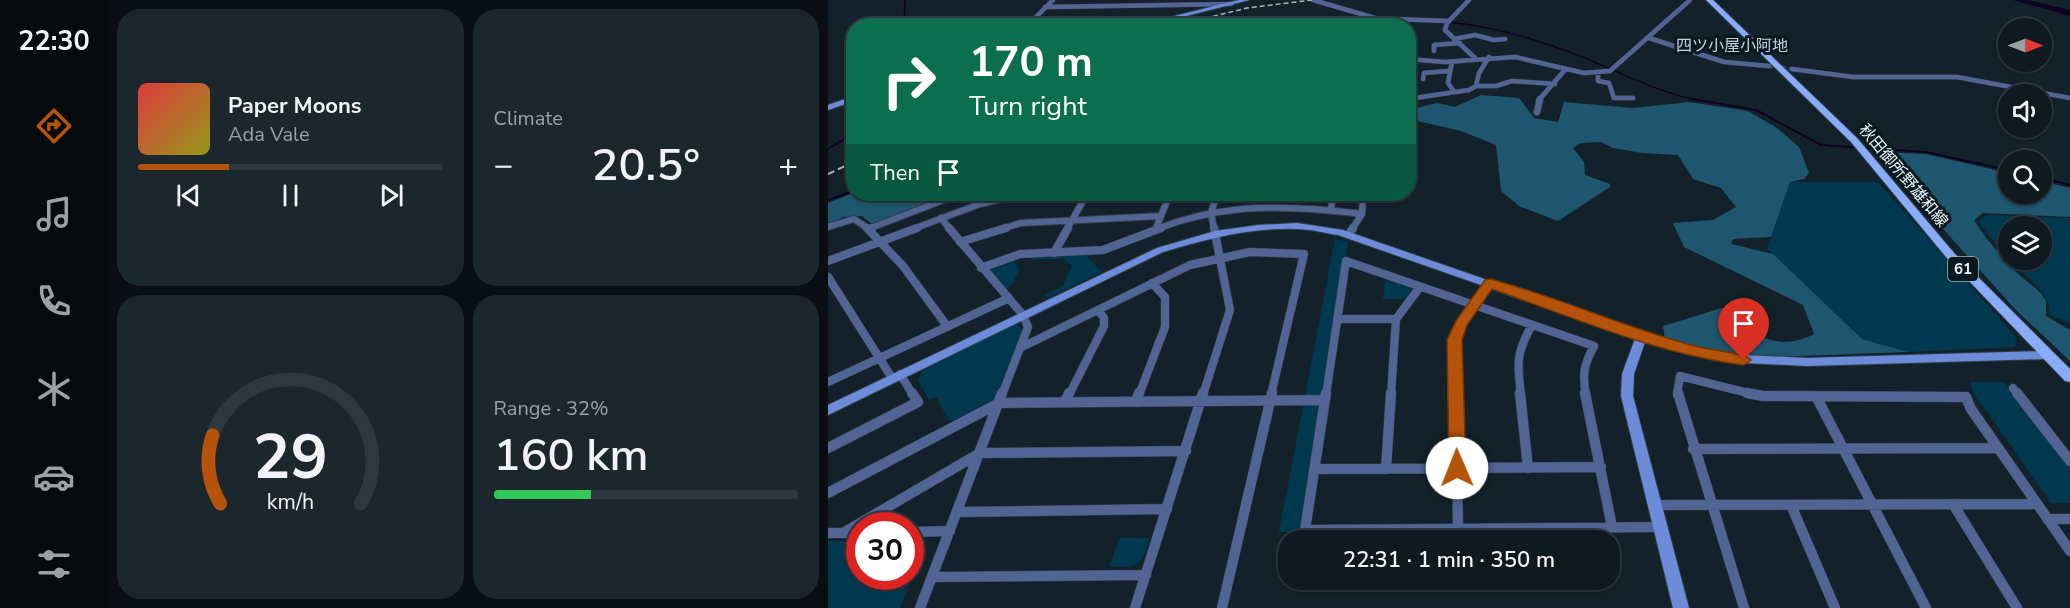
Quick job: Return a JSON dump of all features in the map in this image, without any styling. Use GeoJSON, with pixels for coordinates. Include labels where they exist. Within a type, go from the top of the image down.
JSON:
{"type":"FeatureCollection","features":[{"type":"Feature","properties":{"kind":"main road","name":"秋田御所野雄和線"},"geometry":{"type":"LineString","coordinates":[[1711,2],[1770,63],[1854,140],[1950,255],[2070,377]]}},
{"type":"Feature","properties":{"kind":"street"},"geometry":{"type":"LineString","coordinates":[[1035,18],[1053,0]]}},
{"type":"Feature","properties":{"kind":"street"},"geometry":{"type":"LineString","coordinates":[[1171,18],[1246,0]]}},
{"type":"Feature","properties":{"kind":"street"},"geometry":{"type":"LineString","coordinates":[[1313,0],[1366,18]]}},
{"type":"Feature","properties":{"kind":"street"},"geometry":{"type":"LineString","coordinates":[[1469,0],[1448,22],[1445,30],[1475,58]]}},
{"type":"Feature","properties":{"kind":"street"},"geometry":{"type":"LineString","coordinates":[[1416,60],[1452,62],[1489,57],[1523,58],[1547,63],[1564,71],[1598,73],[1612,70],[1690,0]]}},
{"type":"Feature","properties":{"kind":"street"},"geometry":{"type":"LineString","coordinates":[[1045,7],[1231,4]]}},
{"type":"Feature","properties":{"kind":"street"},"geometry":{"type":"LineString","coordinates":[[1416,22],[1448,22]]}},
{"type":"Feature","properties":{"kind":"street"},"geometry":{"type":"LineString","coordinates":[[1454,39],[1473,34],[1484,39],[1501,41],[1505,39]]}},
{"type":"Feature","properties":{"kind":"street"},"geometry":{"type":"LineString","coordinates":[[1649,38],[1725,62],[1770,63]]}},
{"type":"Feature","properties":{"kind":"street"},"geometry":{"type":"LineString","coordinates":[[1434,51],[1434,45],[1460,42]]}},
{"type":"Feature","properties":{"kind":"street"},"geometry":{"type":"LineString","coordinates":[[1523,58],[1530,50]]}},
{"type":"Feature","properties":{"kind":"street"},"geometry":{"type":"LineString","coordinates":[[1477,86],[1479,73],[1489,57]]}},
{"type":"Feature","properties":{"kind":"street"},"geometry":{"type":"LineString","coordinates":[[1452,62],[1448,71],[1448,83],[1455,91]]}},
{"type":"Feature","properties":{"kind":"street"},"geometry":{"type":"LineString","coordinates":[[1792,69],[1853,77],[1957,77],[2070,98]]}},
{"type":"Feature","properties":{"kind":"street"},"geometry":{"type":"LineString","coordinates":[[1423,79],[1424,74],[1429,72],[1448,71]]}},
{"type":"Feature","properties":{"kind":"street"},"geometry":{"type":"LineString","coordinates":[[1537,112],[1538,101],[1564,71]]}},
{"type":"Feature","properties":{"kind":"street"},"geometry":{"type":"LineString","coordinates":[[1598,73],[1598,81],[1609,83],[1614,99],[1633,98]]}},
{"type":"Feature","properties":{"kind":"street"},"geometry":{"type":"LineString","coordinates":[[1416,98],[1477,86],[1496,86],[1512,81],[1555,84]]}},
{"type":"Feature","properties":{"kind":"street"},"geometry":{"type":"LineString","coordinates":[[1434,90],[1455,91]]}},
{"type":"Feature","properties":{"kind":"street"},"geometry":{"type":"LineString","coordinates":[[828,108],[846,101]]}},
{"type":"Feature","properties":{"kind":"street"},"geometry":{"type":"LineString","coordinates":[[868,229],[941,201]]}},
{"type":"Feature","properties":{"kind":"street"},"geometry":{"type":"LineString","coordinates":[[828,261],[993,201]]}},
{"type":"Feature","properties":{"kind":"street"},"geometry":{"type":"LineString","coordinates":[[1054,253],[1083,201]]}},
{"type":"Feature","properties":{"kind":"street"},"geometry":{"type":"LineString","coordinates":[[1156,228],[1167,201]]}},
{"type":"Feature","properties":{"kind":"street"},"geometry":{"type":"LineString","coordinates":[[1135,608],[1230,310],[1211,213],[1215,201]]}},
{"type":"Feature","properties":{"kind":"street"},"geometry":{"type":"LineString","coordinates":[[1331,209],[1332,201]]}},
{"type":"Feature","properties":{"kind":"street"},"geometry":{"type":"LineString","coordinates":[[1349,234],[1362,214],[1363,201]]}},
{"type":"Feature","properties":{"kind":"street"},"geometry":{"type":"LineString","coordinates":[[981,268],[1020,254],[1103,250],[1156,228],[1211,213],[1266,206],[1331,209],[1362,214]]}},
{"type":"Feature","properties":{"kind":"street"},"geometry":{"type":"LineString","coordinates":[[960,242],[1021,223],[1161,216]]}},
{"type":"Feature","properties":{"kind":"street"},"geometry":{"type":"LineString","coordinates":[[920,608],[1028,327],[1023,315],[941,218]]}},
{"type":"Feature","properties":{"kind":"street"},"geometry":{"type":"LineString","coordinates":[[828,227],[852,219],[868,229],[882,241],[947,326]]}},
{"type":"Feature","properties":{"kind":"street"},"geometry":{"type":"LineString","coordinates":[[828,410],[1145,256],[1215,234],[1297,226],[1349,234],[1641,337],[1708,355],[1770,361],[2046,355]]}},
{"type":"Feature","properties":{"kind":"street"},"geometry":{"type":"LineString","coordinates":[[1022,347],[1190,265],[1220,257],[1276,251],[1305,254],[1222,608]]}},
{"type":"Feature","properties":{"kind":"street"},"geometry":{"type":"LineString","coordinates":[[1612,527],[1582,377],[1585,362],[1594,346],[1346,261],[1305,530],[1661,527]]}},
{"type":"Feature","properties":{"kind":"street"},"geometry":{"type":"LineString","coordinates":[[828,277],[880,357],[918,402],[828,448]]}},
{"type":"Feature","properties":{"kind":"street"},"geometry":{"type":"LineString","coordinates":[[1136,402],[1165,327],[1167,312],[1165,297],[1152,283]]}},
{"type":"Feature","properties":{"kind":"street"},"geometry":{"type":"LineString","coordinates":[[1458,527],[1455,340],[1461,324],[1490,283]]}},
{"type":"Feature","properties":{"kind":"street"},"geometry":{"type":"LineString","coordinates":[[1386,469],[1396,318],[1420,287]]}},
{"type":"Feature","properties":{"kind":"street"},"geometry":{"type":"LineString","coordinates":[[828,382],[1009,298]]}},
{"type":"Feature","properties":{"kind":"street"},"geometry":{"type":"LineString","coordinates":[[1065,402],[1104,326],[1104,318],[1098,310]]}},
{"type":"Feature","properties":{"kind":"street"},"geometry":{"type":"LineString","coordinates":[[1338,319],[1396,318]]}},
{"type":"Feature","properties":{"kind":"street"},"geometry":{"type":"LineString","coordinates":[[1528,468],[1517,360],[1521,344],[1532,325]]}},
{"type":"Feature","properties":{"kind":"street"},"geometry":{"type":"LineString","coordinates":[[1641,337],[1628,374],[1627,396],[1681,608]]}},
{"type":"Feature","properties":{"kind":"street"},"geometry":{"type":"LineString","coordinates":[[1744,608],[1677,397],[1680,376],[1750,394],[1817,398],[1966,398],[2070,551]]}},
{"type":"Feature","properties":{"kind":"street"},"geometry":{"type":"LineString","coordinates":[[2013,388],[2070,461]]}},
{"type":"Feature","properties":{"kind":"street"},"geometry":{"type":"LineString","coordinates":[[1817,398],[1926,608]]}},
{"type":"Feature","properties":{"kind":"street"},"geometry":{"type":"LineString","coordinates":[[828,493],[999,403],[1325,400]]}},
{"type":"Feature","properties":{"kind":"street"},"geometry":{"type":"LineString","coordinates":[[1693,449],[1998,448]]}},
{"type":"Feature","properties":{"kind":"street"},"geometry":{"type":"LineString","coordinates":[[828,533],[843,533],[980,453],[1186,451]]}},
{"type":"Feature","properties":{"kind":"street"},"geometry":{"type":"LineString","coordinates":[[1314,469],[1601,467]]}},
{"type":"Feature","properties":{"kind":"street"},"geometry":{"type":"LineString","coordinates":[[1953,504],[2017,608]]}},
{"type":"Feature","properties":{"kind":"street"},"geometry":{"type":"LineString","coordinates":[[1655,505],[2037,504]]}},
{"type":"Feature","properties":{"kind":"street"},"geometry":{"type":"LineString","coordinates":[[1791,505],[1835,608]]}},
{"type":"Feature","properties":{"kind":"street"},"geometry":{"type":"LineString","coordinates":[[957,512],[1167,508]]}},
{"type":"Feature","properties":{"kind":"street"},"geometry":{"type":"LineString","coordinates":[[2047,519],[2070,519]]}},
{"type":"Feature","properties":{"kind":"street"},"geometry":{"type":"LineString","coordinates":[[924,532],[950,531]]}},
{"type":"Feature","properties":{"kind":"street"},"geometry":{"type":"LineString","coordinates":[[933,577],[1146,575]]}},
{"type":"Feature","properties":{"kind":"shaded area"},"geometry":{"type":"Polygon","coordinates":[[[1481,95],[1519,98],[1534,118],[1558,122],[1564,102],[1633,108],[1689,102],[1748,111],[1777,128],[1799,147],[1809,173],[1804,179],[1790,182],[1771,237],[1733,239],[1731,244],[1773,254],[1862,339],[1908,352],[1770,357],[1710,352],[1665,340],[1663,326],[1722,308],[1764,338],[1788,342],[1814,334],[1803,305],[1684,247],[1673,223],[1713,220],[1736,207],[1721,188],[1693,179],[1678,155],[1642,153],[1613,148],[1601,142],[1581,143],[1573,148],[1584,162],[1585,175],[1610,184],[1610,187],[1558,221],[1519,206],[1501,191],[1496,145],[1461,131],[1416,121],[1416,108],[1437,103],[1455,107],[1481,95]]]}},
{"type":"Feature","properties":{"kind":"shaded area"},"geometry":{"type":"Polygon","coordinates":[[[1882,152],[1926,154],[1998,171],[1998,204],[2052,204],[2052,184],[2070,188],[2070,217],[1983,213],[1974,220],[1998,252],[1998,270],[2014,270],[2041,293],[2046,301],[2046,316],[2070,330],[2070,361],[2015,309],[1882,161],[1882,152]]]}},
{"type":"Feature","properties":{"kind":"shaded area"},"geometry":{"type":"Polygon","coordinates":[[[1790,182],[1878,182],[2016,337],[2015,347],[1908,352],[1862,339],[1767,249],[1790,182]]]}},
{"type":"Feature","properties":{"kind":"shaded area"},"geometry":{"type":"Polygon","coordinates":[[[846,196],[846,201],[941,201],[889,221],[872,224],[862,216],[843,217],[828,225],[828,203],[846,196]]]}},
{"type":"Feature","properties":{"kind":"shaded area"},"geometry":{"type":"Polygon","coordinates":[[[1986,215],[2014,216],[1998,216],[1998,247],[1978,222],[1986,215]]]}},
{"type":"Feature","properties":{"kind":"shaded area"},"geometry":{"type":"Polygon","coordinates":[[[2052,217],[2070,218],[2070,323],[2050,315],[2046,298],[2020,270],[2052,270],[2052,217]]]}},
{"type":"Feature","properties":{"kind":"shaded area"},"geometry":{"type":"Polygon","coordinates":[[[1335,239],[1348,242],[1301,530],[1279,530],[1335,239]]]}},
{"type":"Feature","properties":{"kind":"shaded area"},"geometry":{"type":"Polygon","coordinates":[[[1096,252],[1087,257],[1102,272],[1048,298],[1044,295],[1063,286],[1072,266],[1064,259],[1030,260],[1033,255],[1096,252]]]}},
{"type":"Feature","properties":{"kind":"shaded area"},"geometry":{"type":"Polygon","coordinates":[[[1014,259],[1019,270],[1011,286],[1006,289],[990,270],[992,266],[1014,259]]]}},
{"type":"Feature","properties":{"kind":"shaded area"},"geometry":{"type":"Polygon","coordinates":[[[1385,280],[1412,290],[1404,299],[1383,299],[1385,280]]]}},
{"type":"Feature","properties":{"kind":"shaded area"},"geometry":{"type":"Polygon","coordinates":[[[1016,323],[1023,331],[998,397],[954,420],[948,420],[937,397],[929,400],[918,380],[923,370],[1016,323]]]}},
{"type":"Feature","properties":{"kind":"shaded area"},"geometry":{"type":"Polygon","coordinates":[[[1970,382],[2004,382],[2070,467],[2070,503],[2051,503],[1974,393],[1970,382]]]}},
{"type":"Feature","properties":{"kind":"shaded area"},"geometry":{"type":"Polygon","coordinates":[[[1120,538],[1150,538],[1144,555],[1137,564],[1127,567],[1109,567],[1120,538]]]}},
{"type":"Feature","properties":{"kind":"shaded area"},"geometry":{"type":"Polygon","coordinates":[[[828,541],[846,541],[846,590],[907,590],[900,608],[828,608],[828,541]]]}},
{"type":"Feature","properties":{"kind":"waterway"},"geometry":{"type":"LineString","coordinates":[[904,18],[905,0]]}},
{"type":"Feature","properties":{"kind":"waterway"},"geometry":{"type":"LineString","coordinates":[[2017,0],[2070,13]]}},
{"type":"Feature","properties":{"kind":"waterway"},"geometry":{"type":"LineString","coordinates":[[1448,22],[1499,30],[1548,44],[1654,87],[1695,100]]}},
{"type":"Feature","properties":{"kind":"waterway"},"geometry":{"type":"LineString","coordinates":[[1695,100],[1756,110],[1821,145],[1926,152],[1998,168]]}},
{"type":"Feature","properties":{"kind":"waterway"},"geometry":{"type":"LineString","coordinates":[[1695,100],[1701,101]]}},
{"type":"Feature","properties":{"kind":"waterway"},"geometry":{"type":"LineString","coordinates":[[828,149],[846,138]]}},
{"type":"Feature","properties":{"kind":"waterway"},"geometry":{"type":"LineString","coordinates":[[2052,180],[2070,185]]}},
{"type":"Feature","properties":{"kind":"waterway"},"geometry":{"type":"LineString","coordinates":[[828,200],[846,194]]}},
{"type":"Feature","properties":{"kind":"tunnel"},"geometry":{"type":"LineString","coordinates":[[1769,66],[1792,69]]}},
{"type":"Feature","properties":{"kind":"railway"},"geometry":{"type":"LineString","coordinates":[[1206,18],[1247,8],[1312,0]]}},
{"type":"Feature","properties":{"kind":"railway"},"geometry":{"type":"LineString","coordinates":[[828,174],[846,166]]}},
{"type":"Feature","properties":{"kind":"district","name":"四ツ小屋小阿地"},"geometry":{"type":"Point","coordinates":[1732,45]}},
{"type":"Feature","properties":{"kind":"route"},"geometry":{"type":"LineString","coordinates":[[1457,468],[1455,340],[1461,324],[1490,283],[1641,337],[1689,351],[1744,360]]}}]}
